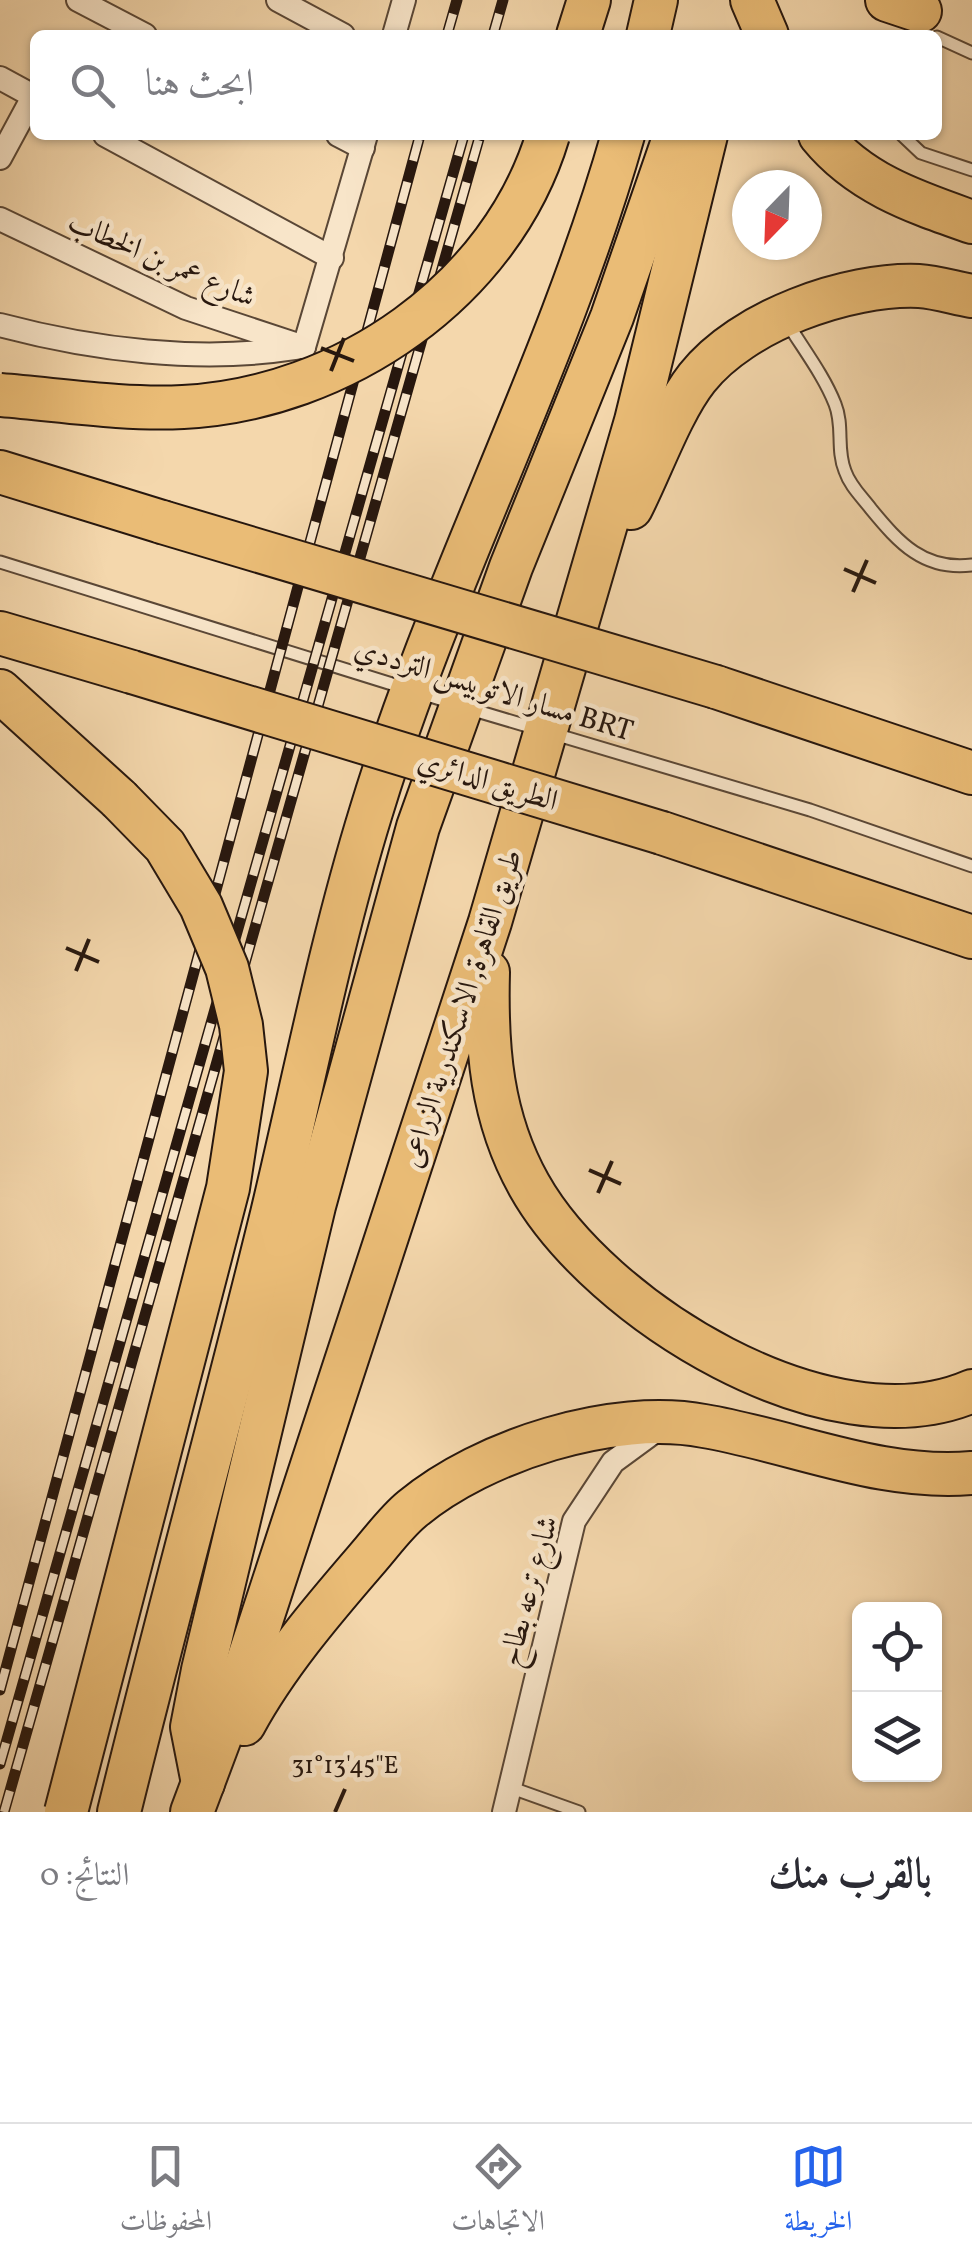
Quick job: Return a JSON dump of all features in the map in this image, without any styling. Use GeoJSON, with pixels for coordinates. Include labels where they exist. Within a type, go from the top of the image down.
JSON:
{"type":"FeatureCollection","features":[{"type":"Feature","properties":{"kind":"highway"},"geometry":{"type":"LineString","coordinates":[[580,30],[589,0]]}},
{"type":"Feature","properties":{"kind":"highway"},"geometry":{"type":"LineString","coordinates":[[649,30],[656,0]]}},
{"type":"Feature","properties":{"kind":"highway"},"geometry":{"type":"LineString","coordinates":[[731,30],[738,0]]}},
{"type":"Feature","properties":{"kind":"highway"},"geometry":{"type":"LineString","coordinates":[[752,0],[766,30]]}},
{"type":"Feature","properties":{"kind":"highway"},"geometry":{"type":"LineString","coordinates":[[0,395],[186,406],[257,396],[327,373],[392,337],[450,290],[516,206],[546,140]]}},
{"type":"Feature","properties":{"kind":"highway"},"geometry":{"type":"LineString","coordinates":[[119,1812],[272,1214],[328,960],[372,808],[465,550],[551,344],[621,140]]}},
{"type":"Feature","properties":{"kind":"highway"},"geometry":{"type":"LineString","coordinates":[[197,1802],[192,1727],[202,1670],[314,1206],[418,827],[511,567],[612,317],[657,176],[673,140]]}},
{"type":"Feature","properties":{"kind":"highway","name":"طريق القاهرة, الاسكندرية الزراعى"},"geometry":{"type":"LineString","coordinates":[[197,1802],[243,1676],[490,922],[636,422],[705,140]]}},
{"type":"Feature","properties":{"kind":"highway"},"geometry":{"type":"LineString","coordinates":[[824,140],[876,185],[972,222]]}},
{"type":"Feature","properties":{"kind":"highway"},"geometry":{"type":"LineString","coordinates":[[586,598],[696,379],[729,346],[783,315],[846,296],[918,286],[972,296]]}},
{"type":"Feature","properties":{"kind":"highway"},"geometry":{"type":"LineString","coordinates":[[0,472],[716,687],[916,751],[972,773]]}},
{"type":"Feature","properties":{"kind":"highway","name":"الطريق الدائري"},"geometry":{"type":"LineString","coordinates":[[0,633],[662,833],[964,938]]}},
{"type":"Feature","properties":{"kind":"highway"},"geometry":{"type":"LineString","coordinates":[[0,691],[119,799],[164,846],[201,906],[226,968],[241,1026],[246,1072],[228,1188],[66,1812]]}},
{"type":"Feature","properties":{"kind":"highway"},"geometry":{"type":"LineString","coordinates":[[916,751],[972,758]]}},
{"type":"Feature","properties":{"kind":"highway"},"geometry":{"type":"LineString","coordinates":[[490,922],[486,1038],[500,1113],[528,1183],[571,1246],[659,1319],[766,1378],[852,1403],[897,1409],[926,1406],[972,1390]]}},
{"type":"Feature","properties":{"kind":"highway"},"geometry":{"type":"LineString","coordinates":[[197,1802],[250,1713],[296,1647],[408,1511],[446,1483],[550,1442],[610,1425],[670,1422],[727,1430],[892,1470],[972,1472]]}},
{"type":"Feature","properties":{"kind":"street"},"geometry":{"type":"LineString","coordinates":[[78,0],[118,29],[132,0]]}},
{"type":"Feature","properties":{"kind":"street"},"geometry":{"type":"LineString","coordinates":[[278,0],[334,30]]}},
{"type":"Feature","properties":{"kind":"street"},"geometry":{"type":"LineString","coordinates":[[395,30],[404,0]]}},
{"type":"Feature","properties":{"kind":"street"},"geometry":{"type":"LineString","coordinates":[[0,78],[30,95]]}},
{"type":"Feature","properties":{"kind":"street"},"geometry":{"type":"LineString","coordinates":[[0,158],[30,104]]}},
{"type":"Feature","properties":{"kind":"street"},"geometry":{"type":"LineString","coordinates":[[115,140],[332,258]]}},
{"type":"Feature","properties":{"kind":"street"},"geometry":{"type":"LineString","coordinates":[[0,325],[78,346],[253,355],[304,347],[364,141]]}},
{"type":"Feature","properties":{"kind":"street","name":"شارع عمر بن الخطاب"},"geometry":{"type":"LineString","coordinates":[[0,219],[186,308],[304,347]]}},
{"type":"Feature","properties":{"kind":"street","name":"شارع ترعه بطاح"},"geometry":{"type":"LineString","coordinates":[[504,1812],[574,1521],[613,1462],[670,1422]]}},
{"type":"Feature","properties":{"kind":"lane"},"geometry":{"type":"LineString","coordinates":[[942,33],[972,53]]}},
{"type":"Feature","properties":{"kind":"lane"},"geometry":{"type":"LineString","coordinates":[[907,140],[921,153],[972,170]]}},
{"type":"Feature","properties":{"kind":"lane"},"geometry":{"type":"LineString","coordinates":[[783,315],[835,404],[842,462],[850,483],[901,545],[916,555],[950,566],[972,565]]}},
{"type":"Feature","properties":{"kind":"lane","name":"مسار الاتوبيس الترددي BRT"},"geometry":{"type":"LineString","coordinates":[[0,562],[810,810],[972,866]]}},
{"type":"Feature","properties":{"kind":"lane"},"geometry":{"type":"LineString","coordinates":[[509,1787],[580,1812]]}},
{"type":"Feature","properties":{"kind":"railway"},"geometry":{"type":"LineString","coordinates":[[448,30],[457,0]]}},
{"type":"Feature","properties":{"kind":"railway"},"geometry":{"type":"LineString","coordinates":[[494,30],[503,0]]}},
{"type":"Feature","properties":{"kind":"railway"},"geometry":{"type":"LineString","coordinates":[[0,1690],[419,140]]}},
{"type":"Feature","properties":{"kind":"railway"},"geometry":{"type":"LineString","coordinates":[[0,1764],[463,140]]}},
{"type":"Feature","properties":{"kind":"railway"},"geometry":{"type":"LineString","coordinates":[[4,1812],[479,140]]}}]}
